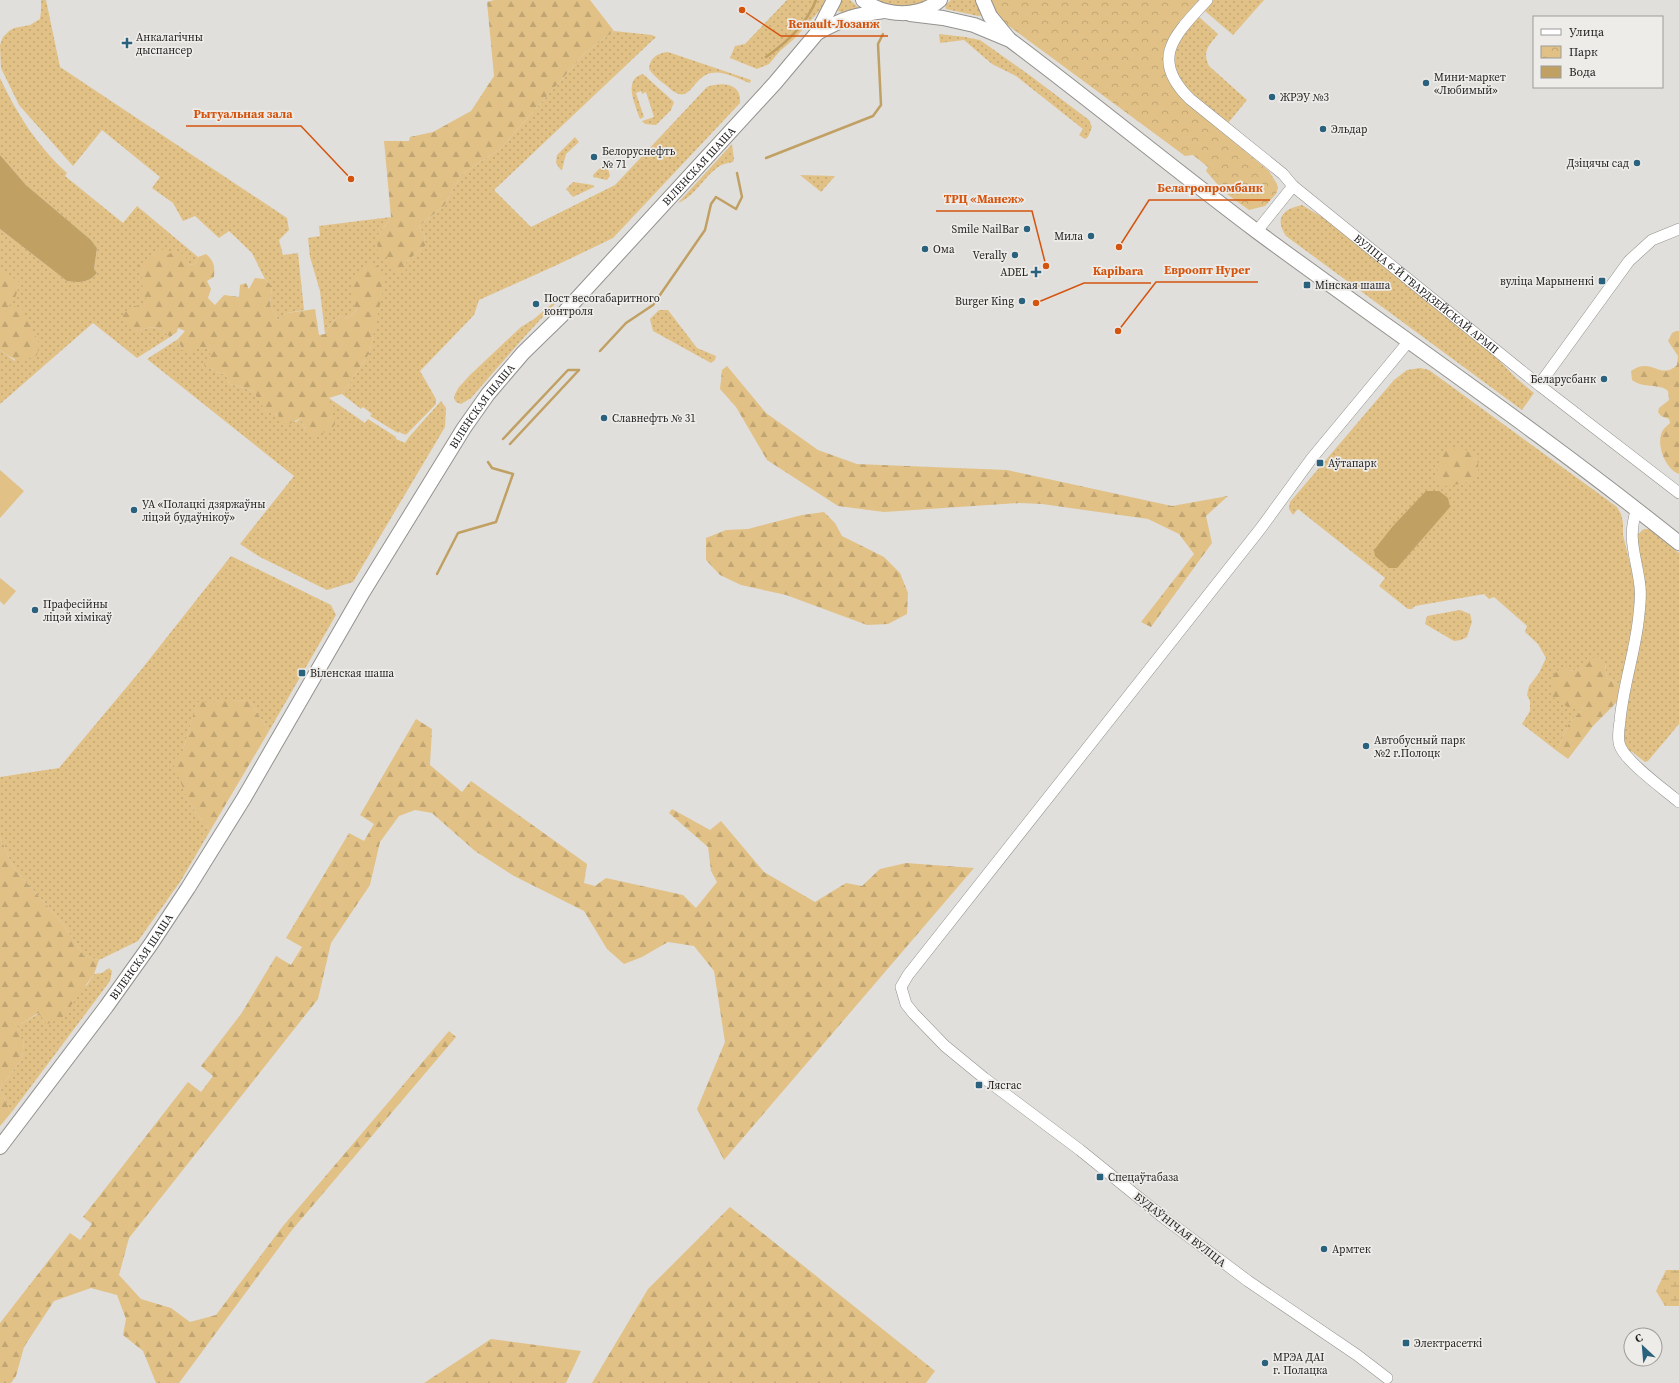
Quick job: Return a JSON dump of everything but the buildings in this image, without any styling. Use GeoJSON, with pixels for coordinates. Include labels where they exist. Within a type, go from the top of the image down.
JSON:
{"type":"FeatureCollection","features":[{"type":"Feature","properties":{"kind":"main road"},"geometry":{"type":"LineString","coordinates":[[817,33],[834,0]]}},
{"type":"Feature","properties":{"kind":"main road"},"geometry":{"type":"LineString","coordinates":[[863,0],[873,7],[887,11],[943,18],[974,25],[1010,40]]}},
{"type":"Feature","properties":{"kind":"main road"},"geometry":{"type":"LineString","coordinates":[[910,14],[932,7],[940,0]]}},
{"type":"Feature","properties":{"kind":"main road"},"geometry":{"type":"LineString","coordinates":[[983,0],[990,16],[1010,40],[1257,232],[1637,509],[1679,543]]}},
{"type":"Feature","properties":{"kind":"main road"},"geometry":{"type":"LineString","coordinates":[[817,33],[840,20],[852,16],[887,11]]}},
{"type":"Feature","properties":{"kind":"main road","name":"ВІЛЕНСКАЯ ШАША"},"geometry":{"type":"LineString","coordinates":[[0,1147],[151,944],[188,888],[244,798],[363,592],[464,428],[488,394],[523,353],[561,316],[652,218],[775,83],[817,33]]}},
{"type":"Feature","properties":{"kind":"street","name":"ВУЛІЦА 6-Й ГВАРДЗЕЙСКАЙ АРМІІ"},"geometry":{"type":"LineString","coordinates":[[1207,0],[1177,33],[1172,43],[1169,54],[1169,66],[1173,78],[1180,89],[1190,99],[1283,174],[1293,186],[1539,385],[1679,493]]}},
{"type":"Feature","properties":{"kind":"street"},"geometry":{"type":"LineString","coordinates":[[1257,232],[1293,186]]}},
{"type":"Feature","properties":{"kind":"street"},"geometry":{"type":"LineString","coordinates":[[1539,385],[1629,261],[1652,240],[1679,229]]}},
{"type":"Feature","properties":{"kind":"street","name":"БУДАЎНІЧАЯ ВУЛІЦА"},"geometry":{"type":"LineString","coordinates":[[1387,1378],[1248,1281],[984,1078],[945,1046],[914,1014],[906,1004],[902,987],[908,976],[1261,528],[1312,458],[1408,341]]}},
{"type":"Feature","properties":{"kind":"street"},"geometry":{"type":"LineString","coordinates":[[1637,509],[1634,519],[1632,546],[1640,588],[1639,615],[1621,704],[1619,730],[1620,745],[1626,754],[1644,772],[1679,802]]}},
{"type":"Feature","properties":{"kind":"green space"},"geometry":{"type":"Polygon","coordinates":[[[41,0],[46,0],[60,67],[287,218],[289,230],[279,240],[283,255],[298,253],[304,310],[287,313],[278,320],[270,305],[272,286],[265,279],[252,253],[229,231],[219,238],[195,216],[183,221],[173,203],[152,188],[160,177],[102,130],[73,166],[19,105],[1,68],[0,45],[3,37],[9,31],[14,28],[30,25],[40,19],[41,0]]]}},
{"type":"Feature","properties":{"kind":"green space"},"geometry":{"type":"Polygon","coordinates":[[[494,0],[590,0],[614,31],[585,53],[500,149],[461,175],[444,206],[419,226],[425,236],[424,238],[426,245],[406,262],[404,274],[393,270],[387,257],[378,255],[377,237],[391,217],[384,141],[409,141],[410,137],[433,132],[471,111],[494,76],[487,2],[494,0]]]}},
{"type":"Feature","properties":{"kind":"green space"},"geometry":{"type":"Polygon","coordinates":[[[787,0],[825,0],[821,9],[769,64],[757,69],[730,58],[735,46],[745,44],[787,0]]]}},
{"type":"Feature","properties":{"kind":"green space"},"geometry":{"type":"Polygon","coordinates":[[[840,0],[850,0],[859,8],[842,13],[837,10],[840,0]]]}},
{"type":"Feature","properties":{"kind":"green space"},"geometry":{"type":"Polygon","coordinates":[[[877,0],[930,0],[917,4],[897,6],[877,0]]]}},
{"type":"Feature","properties":{"kind":"green space"},"geometry":{"type":"Polygon","coordinates":[[[951,0],[976,0],[983,15],[978,16],[946,9],[945,5],[951,0]]]}},
{"type":"Feature","properties":{"kind":"green space"},"geometry":{"type":"Polygon","coordinates":[[[989,0],[1199,0],[1177,25],[1169,37],[1164,49],[1163,62],[1166,75],[1174,88],[1187,103],[1269,171],[1277,184],[1278,188],[1276,194],[1265,206],[1249,210],[1224,192],[1206,171],[1208,167],[1193,155],[1185,156],[1006,24],[996,12],[989,0]]]}},
{"type":"Feature","properties":{"kind":"green space"},"geometry":{"type":"Polygon","coordinates":[[[1213,0],[1264,0],[1233,35],[1205,11],[1213,0]]]}},
{"type":"Feature","properties":{"kind":"green space"},"geometry":{"type":"Polygon","coordinates":[[[1198,16],[1218,34],[1209,45],[1206,52],[1209,66],[1247,100],[1228,123],[1182,86],[1173,65],[1175,45],[1198,16]]]}},
{"type":"Feature","properties":{"kind":"green space"},"geometry":{"type":"Polygon","coordinates":[[[614,31],[652,35],[656,37],[494,190],[531,227],[615,185],[707,87],[718,84],[730,85],[738,91],[740,103],[613,238],[479,300],[474,315],[420,371],[436,399],[436,404],[406,435],[399,432],[398,433],[370,416],[372,414],[363,407],[361,409],[342,394],[369,354],[384,282],[351,298],[357,310],[348,318],[340,316],[331,323],[325,334],[320,291],[310,257],[308,238],[320,236],[319,226],[391,217],[377,237],[387,256],[406,269],[406,262],[426,245],[424,238],[425,236],[419,226],[444,206],[461,175],[500,149],[585,53],[614,31]]]}},
{"type":"Feature","properties":{"kind":"green space"},"geometry":{"type":"Polygon","coordinates":[[[939,34],[980,40],[1089,120],[1092,127],[1088,137],[1085,139],[1079,135],[1083,129],[1016,76],[992,64],[964,40],[940,43],[939,34]]]}},
{"type":"Feature","properties":{"kind":"green space"},"geometry":{"type":"Polygon","coordinates":[[[668,52],[751,80],[750,83],[731,75],[716,72],[704,76],[686,93],[681,94],[675,92],[657,78],[649,69],[651,61],[655,56],[668,52]]]}},
{"type":"Feature","properties":{"kind":"green space"},"geometry":{"type":"Polygon","coordinates":[[[643,74],[674,102],[671,110],[656,125],[645,124],[642,121],[654,117],[646,92],[642,94],[641,91],[636,93],[644,117],[640,119],[632,94],[633,81],[643,74]]]}},
{"type":"Feature","properties":{"kind":"green space"},"geometry":{"type":"Polygon","coordinates":[[[0,78],[21,117],[46,152],[67,173],[65,176],[123,223],[137,206],[198,257],[195,265],[187,264],[154,252],[147,264],[144,281],[149,300],[140,310],[136,331],[154,327],[162,330],[170,337],[137,358],[93,323],[0,404],[0,350],[15,361],[6,305],[3,270],[0,270],[0,229],[67,281],[84,282],[91,279],[97,273],[94,269],[97,248],[91,240],[26,185],[0,155],[0,78]]]}},
{"type":"Feature","properties":{"kind":"green space"},"geometry":{"type":"Polygon","coordinates":[[[575,137],[579,142],[566,154],[562,170],[556,163],[557,155],[575,137]]]}},
{"type":"Feature","properties":{"kind":"green space"},"geometry":{"type":"Polygon","coordinates":[[[732,144],[733,162],[723,164],[718,167],[689,196],[678,203],[732,144]]]}},
{"type":"Feature","properties":{"kind":"green space"},"geometry":{"type":"Polygon","coordinates":[[[604,164],[607,165],[610,176],[607,180],[593,177],[593,175],[604,164]]]}},
{"type":"Feature","properties":{"kind":"green space"},"geometry":{"type":"Polygon","coordinates":[[[800,175],[835,176],[821,192],[800,175]]]}},
{"type":"Feature","properties":{"kind":"green space"},"geometry":{"type":"Polygon","coordinates":[[[573,182],[593,185],[594,187],[573,197],[566,189],[573,182]]]}},
{"type":"Feature","properties":{"kind":"green space"},"geometry":{"type":"Polygon","coordinates":[[[1302,205],[1327,220],[1494,355],[1516,378],[1534,393],[1522,410],[1286,236],[1282,230],[1282,215],[1290,209],[1302,205]]]}},
{"type":"Feature","properties":{"kind":"green space"},"geometry":{"type":"Polygon","coordinates":[[[160,249],[166,251],[168,255],[172,252],[185,255],[188,264],[195,265],[198,257],[206,254],[209,257],[214,267],[214,277],[207,281],[211,289],[208,298],[215,305],[224,295],[239,297],[240,285],[246,283],[249,289],[255,278],[265,279],[272,286],[270,305],[278,320],[287,313],[315,309],[319,335],[325,334],[331,323],[340,316],[348,318],[357,310],[351,299],[351,277],[371,263],[379,267],[385,282],[369,354],[342,394],[329,398],[335,424],[330,431],[310,436],[306,432],[301,418],[285,426],[281,425],[278,415],[266,412],[253,391],[230,384],[225,374],[214,372],[211,367],[205,367],[204,363],[210,356],[210,350],[200,347],[187,353],[182,350],[178,339],[185,331],[178,328],[177,332],[170,337],[158,328],[151,327],[136,331],[124,324],[122,316],[130,307],[136,306],[140,309],[148,300],[141,294],[144,288],[139,282],[143,276],[138,264],[148,261],[154,252],[160,249]]]}},
{"type":"Feature","properties":{"kind":"green space"},"geometry":{"type":"Polygon","coordinates":[[[0,270],[3,270],[20,283],[15,298],[6,305],[22,309],[39,343],[37,355],[26,360],[14,359],[0,350],[0,270]]]}},
{"type":"Feature","properties":{"kind":"green space"},"geometry":{"type":"Polygon","coordinates":[[[565,293],[471,398],[461,404],[456,402],[454,398],[455,394],[470,375],[521,327],[534,319],[565,293]]]}},
{"type":"Feature","properties":{"kind":"green space"},"geometry":{"type":"Polygon","coordinates":[[[659,310],[668,310],[697,348],[716,356],[715,360],[711,363],[653,331],[650,319],[659,310]]]}},
{"type":"Feature","properties":{"kind":"green space"},"geometry":{"type":"Polygon","coordinates":[[[1679,331],[1679,474],[1669,467],[1663,455],[1660,442],[1664,429],[1670,423],[1669,419],[1661,416],[1658,412],[1659,408],[1669,400],[1668,391],[1661,387],[1637,383],[1632,380],[1631,371],[1638,367],[1645,366],[1666,371],[1677,365],[1678,356],[1668,341],[1672,333],[1679,331]]]}},
{"type":"Feature","properties":{"kind":"green space"},"geometry":{"type":"Polygon","coordinates":[[[178,339],[182,350],[200,347],[210,350],[211,367],[214,372],[225,374],[230,384],[253,391],[266,411],[296,422],[301,418],[306,432],[329,398],[365,423],[368,419],[396,437],[396,439],[405,443],[441,401],[446,408],[445,427],[353,582],[327,590],[260,557],[240,544],[294,476],[147,359],[178,339]]]}},
{"type":"Feature","properties":{"kind":"green space"},"geometry":{"type":"Polygon","coordinates":[[[727,366],[766,413],[818,450],[857,464],[1007,470],[1172,506],[1228,496],[1206,516],[1212,543],[1151,627],[1141,622],[1194,554],[1179,534],[1148,519],[1042,504],[1019,503],[884,512],[838,506],[767,460],[736,407],[720,389],[722,370],[727,366]]]}},
{"type":"Feature","properties":{"kind":"green space"},"geometry":{"type":"Polygon","coordinates":[[[1420,368],[1429,370],[1617,507],[1621,514],[1623,535],[1636,588],[1635,615],[1621,685],[1607,678],[1605,663],[1570,671],[1584,707],[1568,725],[1557,751],[1522,724],[1530,711],[1530,701],[1527,695],[1529,686],[1539,673],[1546,658],[1538,644],[1525,632],[1527,626],[1494,597],[1489,599],[1484,594],[1415,606],[1412,609],[1408,609],[1379,586],[1385,578],[1298,509],[1293,515],[1289,509],[1290,502],[1394,380],[1407,370],[1420,368]]]}},
{"type":"Feature","properties":{"kind":"green space"},"geometry":{"type":"Polygon","coordinates":[[[1460,447],[1473,455],[1477,460],[1478,475],[1468,482],[1449,486],[1439,485],[1436,480],[1440,456],[1447,448],[1460,447]]]}},
{"type":"Feature","properties":{"kind":"green space"},"geometry":{"type":"Polygon","coordinates":[[[0,470],[24,491],[0,518],[0,470]]]}},
{"type":"Feature","properties":{"kind":"green space"},"geometry":{"type":"Polygon","coordinates":[[[824,512],[835,523],[842,536],[884,557],[900,573],[908,593],[907,614],[888,624],[867,625],[786,595],[741,585],[720,575],[706,560],[706,538],[726,530],[748,529],[802,515],[824,512]]]}},
{"type":"Feature","properties":{"kind":"green space"},"geometry":{"type":"Polygon","coordinates":[[[1644,529],[1649,529],[1679,553],[1679,724],[1648,761],[1645,762],[1631,751],[1629,753],[1625,750],[1623,734],[1626,704],[1643,616],[1637,545],[1638,534],[1644,529]]]}},
{"type":"Feature","properties":{"kind":"green space"},"geometry":{"type":"Polygon","coordinates":[[[231,556],[331,605],[336,615],[269,731],[249,700],[197,703],[183,750],[189,803],[210,831],[180,882],[138,941],[99,960],[84,956],[63,924],[13,867],[0,837],[0,777],[59,768],[141,670],[231,556]]]}},
{"type":"Feature","properties":{"kind":"green space"},"geometry":{"type":"Polygon","coordinates":[[[0,578],[16,591],[4,605],[0,601],[0,578]]]}},
{"type":"Feature","properties":{"kind":"green space"},"geometry":{"type":"Polygon","coordinates":[[[1460,610],[1470,614],[1472,622],[1467,637],[1461,640],[1454,641],[1425,624],[1427,616],[1460,610]]]}},
{"type":"Feature","properties":{"kind":"green space"},"geometry":{"type":"Polygon","coordinates":[[[1596,656],[1605,663],[1607,678],[1621,685],[1617,702],[1593,726],[1568,759],[1557,751],[1568,725],[1584,707],[1569,708],[1551,696],[1552,676],[1562,667],[1570,671],[1583,668],[1596,656]]]}},
{"type":"Feature","properties":{"kind":"green space"},"geometry":{"type":"Polygon","coordinates":[[[249,700],[269,731],[210,831],[189,803],[172,761],[183,750],[197,702],[249,700]]]}},
{"type":"Feature","properties":{"kind":"green space"},"geometry":{"type":"Polygon","coordinates":[[[416,719],[432,729],[430,765],[462,792],[471,781],[587,864],[584,883],[595,886],[606,878],[683,895],[696,908],[717,882],[711,871],[708,847],[669,813],[672,809],[710,830],[721,821],[764,872],[815,902],[846,883],[862,886],[880,869],[906,863],[974,868],[724,1160],[697,1109],[725,1042],[714,971],[694,946],[668,942],[642,957],[624,964],[607,949],[584,911],[514,876],[475,851],[432,813],[415,810],[399,816],[380,842],[370,885],[331,943],[318,999],[129,1238],[119,1275],[141,1299],[171,1308],[190,1322],[216,1315],[283,1226],[449,1031],[456,1037],[292,1230],[179,1383],[156,1383],[143,1351],[123,1335],[126,1319],[117,1295],[91,1288],[54,1301],[24,1347],[16,1376],[11,1383],[0,1383],[0,1323],[70,1233],[80,1240],[92,1224],[83,1217],[188,1082],[201,1092],[213,1076],[201,1066],[241,1014],[276,956],[291,965],[302,947],[286,938],[349,833],[364,841],[374,824],[360,815],[416,719]]]}},
{"type":"Feature","properties":{"kind":"green space"},"geometry":{"type":"Polygon","coordinates":[[[0,837],[13,867],[63,924],[84,956],[99,960],[94,974],[62,1018],[47,1024],[38,1013],[15,1028],[24,1042],[22,1059],[0,1088],[0,837]]]}},
{"type":"Feature","properties":{"kind":"green space"},"geometry":{"type":"Polygon","coordinates":[[[109,968],[112,971],[110,981],[11,1113],[0,1088],[22,1059],[24,1042],[14,1028],[87,985],[94,974],[102,973],[109,968]]]}},
{"type":"Feature","properties":{"kind":"green space"},"geometry":{"type":"Polygon","coordinates":[[[0,1088],[11,1113],[0,1126],[0,1088]]]}},
{"type":"Feature","properties":{"kind":"green space"},"geometry":{"type":"Polygon","coordinates":[[[730,1207],[935,1371],[926,1383],[592,1383],[648,1289],[730,1207]]]}},
{"type":"Feature","properties":{"kind":"green space"},"geometry":{"type":"Polygon","coordinates":[[[1666,1270],[1679,1270],[1679,1306],[1665,1306],[1656,1291],[1666,1270]]]}},
{"type":"Feature","properties":{"kind":"green space"},"geometry":{"type":"Polygon","coordinates":[[[491,1339],[581,1351],[566,1383],[424,1383],[491,1339]]]}},
{"type":"Feature","properties":{"kind":"water"},"geometry":{"type":"Polygon","coordinates":[[[0,155],[26,185],[91,240],[97,248],[94,269],[97,273],[91,279],[84,282],[67,281],[0,229],[0,155]]]}},
{"type":"Feature","properties":{"kind":"water"},"geometry":{"type":"Polygon","coordinates":[[[1426,491],[1439,491],[1448,498],[1450,507],[1397,568],[1389,568],[1375,556],[1374,550],[1393,526],[1426,491]]]}},
{"type":"Feature","properties":{"kind":"waterway"},"geometry":{"type":"LineString","coordinates":[[766,57],[795,32],[807,17],[816,0]]}},
{"type":"Feature","properties":{"kind":"waterway"},"geometry":{"type":"LineString","coordinates":[[766,158],[873,116],[881,105],[878,44],[883,34]]}},
{"type":"Feature","properties":{"kind":"waterway"},"geometry":{"type":"LineString","coordinates":[[600,351],[626,323],[653,305],[705,230],[711,204],[716,197],[736,209],[742,197],[737,173]]}},
{"type":"Feature","properties":{"kind":"waterway"},"geometry":{"type":"LineString","coordinates":[[503,439],[568,370],[579,370]]}},
{"type":"Feature","properties":{"kind":"waterway"},"geometry":{"type":"LineString","coordinates":[[510,444],[579,370]]}},
{"type":"Feature","properties":{"kind":"waterway"},"geometry":{"type":"LineString","coordinates":[[437,574],[458,533],[496,522],[513,474],[492,468],[488,462]]}},
{"type":"Feature","properties":{"kind":"place","name":"Renault-Лозанж"},"geometry":{"type":"Point","coordinates":[742,10]}},
{"type":"Feature","properties":{"kind":"place","name":"Анкалагічны дыспансер"},"geometry":{"type":"Point","coordinates":[127,43]}},
{"type":"Feature","properties":{"kind":"place","name":"Мини-маркет «Любимый»"},"geometry":{"type":"Point","coordinates":[1426,83]}},
{"type":"Feature","properties":{"kind":"place","name":"ЖРЭУ №3"},"geometry":{"type":"Point","coordinates":[1272,97]}},
{"type":"Feature","properties":{"kind":"place","name":"Эльдар"},"geometry":{"type":"Point","coordinates":[1323,129]}},
{"type":"Feature","properties":{"kind":"place","name":"Белоруснефть № 71"},"geometry":{"type":"Point","coordinates":[594,157]}},
{"type":"Feature","properties":{"kind":"place","name":"Дзіцячы сад"},"geometry":{"type":"Point","coordinates":[1637,163]}},
{"type":"Feature","properties":{"kind":"place","name":"Рытуальная зала"},"geometry":{"type":"Point","coordinates":[351,179]}},
{"type":"Feature","properties":{"kind":"place","name":"Smile NailBar"},"geometry":{"type":"Point","coordinates":[1027,229]}},
{"type":"Feature","properties":{"kind":"place","name":"Мила"},"geometry":{"type":"Point","coordinates":[1091,236]}},
{"type":"Feature","properties":{"kind":"place","name":"Белагропромбанк"},"geometry":{"type":"Point","coordinates":[1119,247]}},
{"type":"Feature","properties":{"kind":"place","name":"Ома"},"geometry":{"type":"Point","coordinates":[925,249]}},
{"type":"Feature","properties":{"kind":"place","name":"Verally"},"geometry":{"type":"Point","coordinates":[1015,255]}},
{"type":"Feature","properties":{"kind":"place","name":"ТРЦ «Манеж»"},"geometry":{"type":"Point","coordinates":[1046,266]}},
{"type":"Feature","properties":{"kind":"place","name":"ADEL"},"geometry":{"type":"Point","coordinates":[1036,272]}},
{"type":"Feature","properties":{"kind":"place","name":"вуліца Марыненкі"},"geometry":{"type":"Point","coordinates":[1602,281]}},
{"type":"Feature","properties":{"kind":"place","name":"Мінская шаша"},"geometry":{"type":"Point","coordinates":[1307,285]}},
{"type":"Feature","properties":{"kind":"place","name":"Burger King"},"geometry":{"type":"Point","coordinates":[1022,301]}},
{"type":"Feature","properties":{"kind":"place","name":"Kapibara"},"geometry":{"type":"Point","coordinates":[1036,303]}},
{"type":"Feature","properties":{"kind":"place","name":"Пост весогабаритного контроля"},"geometry":{"type":"Point","coordinates":[536,304]}},
{"type":"Feature","properties":{"kind":"place","name":"Евроопт Hyper"},"geometry":{"type":"Point","coordinates":[1118,331]}},
{"type":"Feature","properties":{"kind":"place","name":"Беларусбанк"},"geometry":{"type":"Point","coordinates":[1604,379]}},
{"type":"Feature","properties":{"kind":"place","name":"Славнефть № 31"},"geometry":{"type":"Point","coordinates":[604,418]}},
{"type":"Feature","properties":{"kind":"place","name":"Аўтапарк"},"geometry":{"type":"Point","coordinates":[1320,463]}},
{"type":"Feature","properties":{"kind":"place","name":"УА «Полацкі дзяржаўны ліцэй будаўнікоў»"},"geometry":{"type":"Point","coordinates":[134,510]}},
{"type":"Feature","properties":{"kind":"place","name":"Прафесійны ліцэй хімікаў"},"geometry":{"type":"Point","coordinates":[35,610]}},
{"type":"Feature","properties":{"kind":"place","name":"Віленская шаша"},"geometry":{"type":"Point","coordinates":[302,673]}},
{"type":"Feature","properties":{"kind":"place","name":"Автобусный парк №2 г.Полоцк"},"geometry":{"type":"Point","coordinates":[1366,746]}},
{"type":"Feature","properties":{"kind":"place","name":"Лясгас"},"geometry":{"type":"Point","coordinates":[979,1085]}},
{"type":"Feature","properties":{"kind":"place","name":"Спецаўтабаза"},"geometry":{"type":"Point","coordinates":[1100,1177]}},
{"type":"Feature","properties":{"kind":"place","name":"Армтек"},"geometry":{"type":"Point","coordinates":[1324,1249]}},
{"type":"Feature","properties":{"kind":"place","name":"Электрасеткі"},"geometry":{"type":"Point","coordinates":[1406,1343]}},
{"type":"Feature","properties":{"kind":"place","name":"МРЭА ДАІ г. Полацка"},"geometry":{"type":"Point","coordinates":[1265,1363]}}]}
